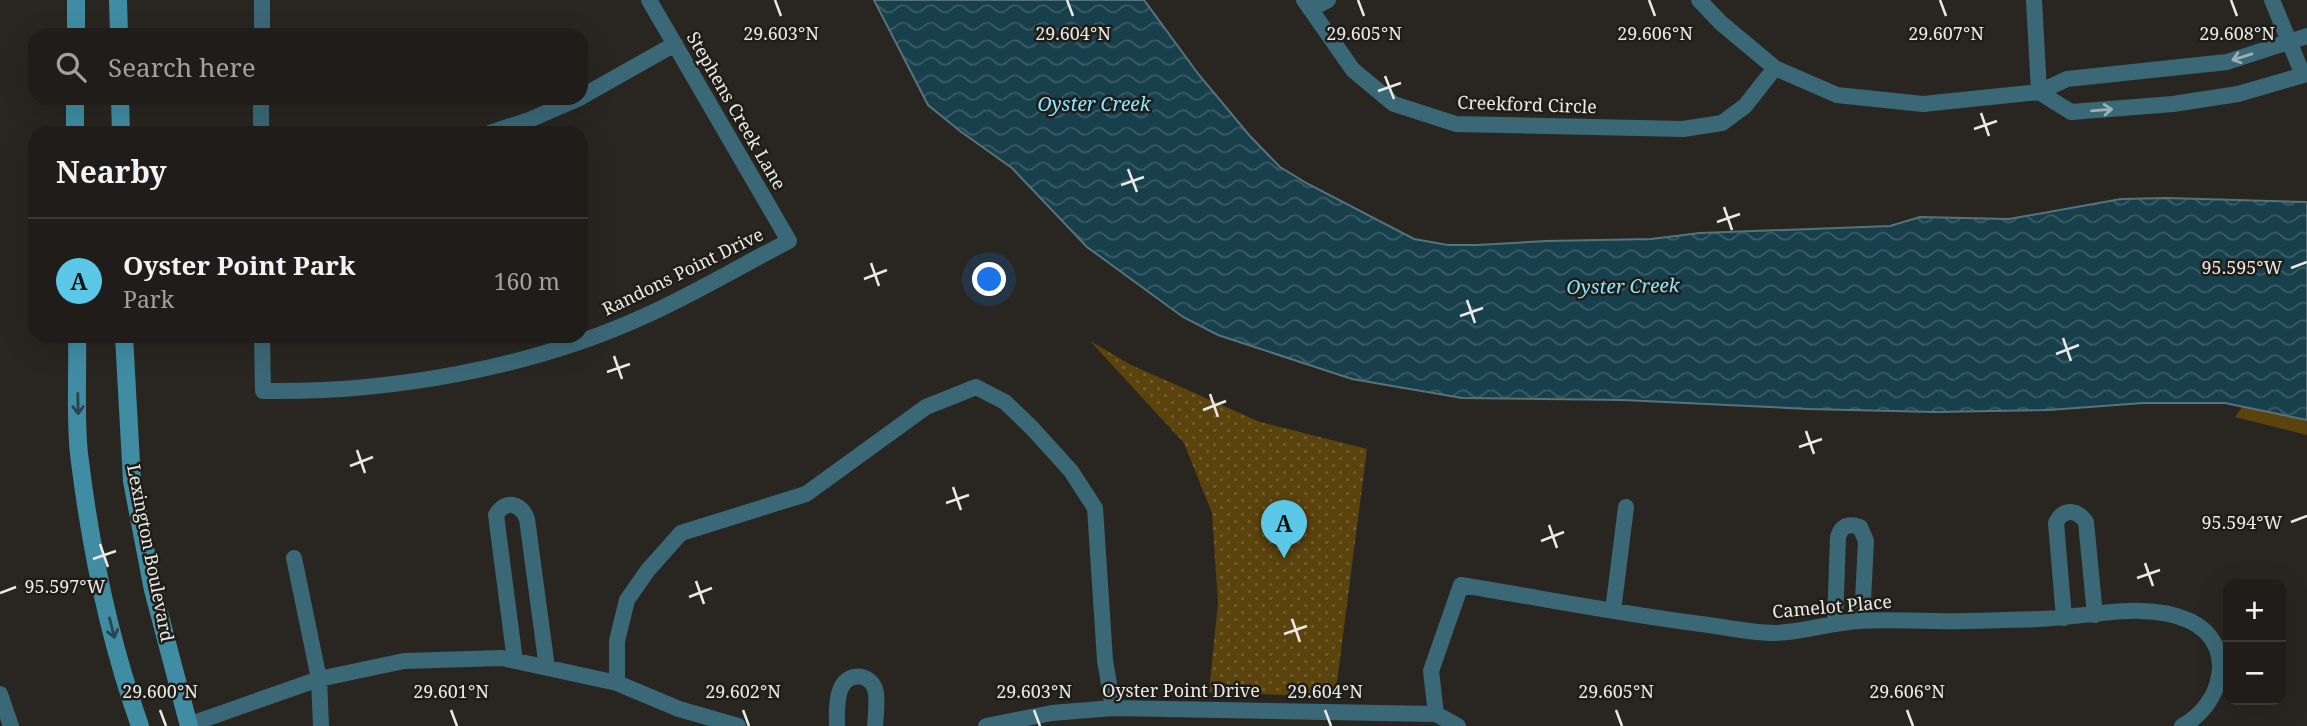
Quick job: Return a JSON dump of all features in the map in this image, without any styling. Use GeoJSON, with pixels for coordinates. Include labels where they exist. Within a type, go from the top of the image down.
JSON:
{"type":"FeatureCollection","features":[{"type":"Feature","properties":{"kind":"main road"},"geometry":{"type":"LineString","coordinates":[[76,0],[76,28]]}},
{"type":"Feature","properties":{"kind":"main road"},"geometry":{"type":"LineString","coordinates":[[118,0],[119,28]]}},
{"type":"Feature","properties":{"kind":"main road"},"geometry":{"type":"LineString","coordinates":[[75,105],[75,126]]}},
{"type":"Feature","properties":{"kind":"main road"},"geometry":{"type":"LineString","coordinates":[[120,105],[121,126]]}},
{"type":"Feature","properties":{"kind":"main road"},"geometry":{"type":"LineString","coordinates":[[77,343],[79,452],[97,570],[129,696],[140,726]]}},
{"type":"Feature","properties":{"kind":"main road","name":"Lexington Boulevard"},"geometry":{"type":"LineString","coordinates":[[124,343],[132,481],[153,590],[188,726]]}},
{"type":"Feature","properties":{"kind":"street"},"geometry":{"type":"LineString","coordinates":[[262,0],[262,28]]}},
{"type":"Feature","properties":{"kind":"street","name":"Stephens Creek Lane"},"geometry":{"type":"LineString","coordinates":[[649,0],[789,241]]}},
{"type":"Feature","properties":{"kind":"street"},"geometry":{"type":"LineString","coordinates":[[1307,4],[1328,0]]}},
{"type":"Feature","properties":{"kind":"street"},"geometry":{"type":"LineString","coordinates":[[1699,0],[1721,23],[1775,68],[1837,95],[1923,104],[2039,92],[2067,79],[2227,62],[2307,36]]}},
{"type":"Feature","properties":{"kind":"street"},"geometry":{"type":"LineString","coordinates":[[2034,0],[2039,92]]}},
{"type":"Feature","properties":{"kind":"street"},"geometry":{"type":"LineString","coordinates":[[2039,92],[2071,112],[2173,104],[2238,94],[2305,75],[2272,0]]}},
{"type":"Feature","properties":{"kind":"street","name":"Creekford Circle"},"geometry":{"type":"LineString","coordinates":[[1307,4],[1353,69],[1394,104],[1456,124],[1683,129],[1722,123],[1745,106],[1775,68]]}},
{"type":"Feature","properties":{"kind":"street"},"geometry":{"type":"LineString","coordinates":[[588,93],[675,44]]}},
{"type":"Feature","properties":{"kind":"street"},"geometry":{"type":"LineString","coordinates":[[261,105],[261,126]]}},
{"type":"Feature","properties":{"kind":"street"},"geometry":{"type":"LineString","coordinates":[[511,126],[564,105]]}},
{"type":"Feature","properties":{"kind":"street","name":"Randons Point Drive"},"geometry":{"type":"LineString","coordinates":[[588,339],[648,315],[789,241]]}},
{"type":"Feature","properties":{"kind":"street","name":"Randons Point Drive"},"geometry":{"type":"LineString","coordinates":[[262,343],[263,391],[366,389],[440,377],[563,349],[578,343]]}},
{"type":"Feature","properties":{"kind":"street"},"geometry":{"type":"LineString","coordinates":[[617,683],[617,641],[627,600],[681,533],[806,494],[926,407],[976,387],[1005,402],[1071,471],[1095,508],[1105,660],[1113,708]]}},
{"type":"Feature","properties":{"kind":"street"},"geometry":{"type":"LineString","coordinates":[[515,661],[496,515],[499,509],[512,504],[519,506],[527,519],[547,668]]}},
{"type":"Feature","properties":{"kind":"street"},"geometry":{"type":"LineString","coordinates":[[1613,611],[1626,507]]}},
{"type":"Feature","properties":{"kind":"street"},"geometry":{"type":"LineString","coordinates":[[2064,618],[2056,523],[2059,516],[2066,512],[2081,515],[2086,522],[2095,615]]}},
{"type":"Feature","properties":{"kind":"street"},"geometry":{"type":"LineString","coordinates":[[1835,623],[1838,537],[1840,529],[1853,525],[1860,527],[1866,541],[1862,620]]}},
{"type":"Feature","properties":{"kind":"street"},"geometry":{"type":"LineString","coordinates":[[294,558],[319,679],[321,726]]}},
{"type":"Feature","properties":{"kind":"street","name":"Camelot Place"},"geometry":{"type":"LineString","coordinates":[[1436,714],[1431,671],[1461,585],[1651,618],[1773,633],[1862,620],[1972,622],[2064,618],[2149,610],[2189,621],[2202,629],[2211,639],[2220,657],[2219,685],[2210,701],[2182,726]]}},
{"type":"Feature","properties":{"kind":"street"},"geometry":{"type":"LineString","coordinates":[[188,726],[319,679],[404,661],[502,658],[617,683],[679,709],[738,726]]}},
{"type":"Feature","properties":{"kind":"street"},"geometry":{"type":"LineString","coordinates":[[837,726],[842,685],[853,677],[864,676],[871,680],[876,693],[876,726]]}},
{"type":"Feature","properties":{"kind":"street"},"geometry":{"type":"LineString","coordinates":[[0,694],[11,726]]}},
{"type":"Feature","properties":{"kind":"street","name":"Oyster Point Drive"},"geometry":{"type":"LineString","coordinates":[[986,726],[1054,720],[1113,708],[1269,718],[1436,714],[1458,726]]}},
{"type":"Feature","properties":{"kind":"shaded area"},"geometry":{"type":"Polygon","coordinates":[[[2307,319],[2307,435],[2235,417],[2307,319]]]}},
{"type":"Feature","properties":{"kind":"shaded area"},"geometry":{"type":"Polygon","coordinates":[[[1090,341],[1131,365],[1260,422],[1367,449],[1335,697],[1209,692],[1218,603],[1212,513],[1184,443],[1090,341]]]}},
{"type":"Feature","properties":{"kind":"water","name":"Oyster Creek"},"geometry":{"type":"Polygon","coordinates":[[[874,0],[1144,0],[1199,75],[1249,135],[1280,167],[1414,239],[1448,245],[1651,239],[1700,233],[1890,226],[1920,217],[2009,219],[2121,199],[2307,202],[2307,420],[2225,403],[2143,403],[2049,410],[1935,412],[1623,400],[1462,398],[1352,379],[1218,335],[1183,317],[1087,247],[1012,168],[928,105],[874,0]]]}},
{"type":"Feature","properties":{"kind":"place","name":"Oyster Point Park"},"geometry":{"type":"Point","coordinates":[1284,558]}}]}
